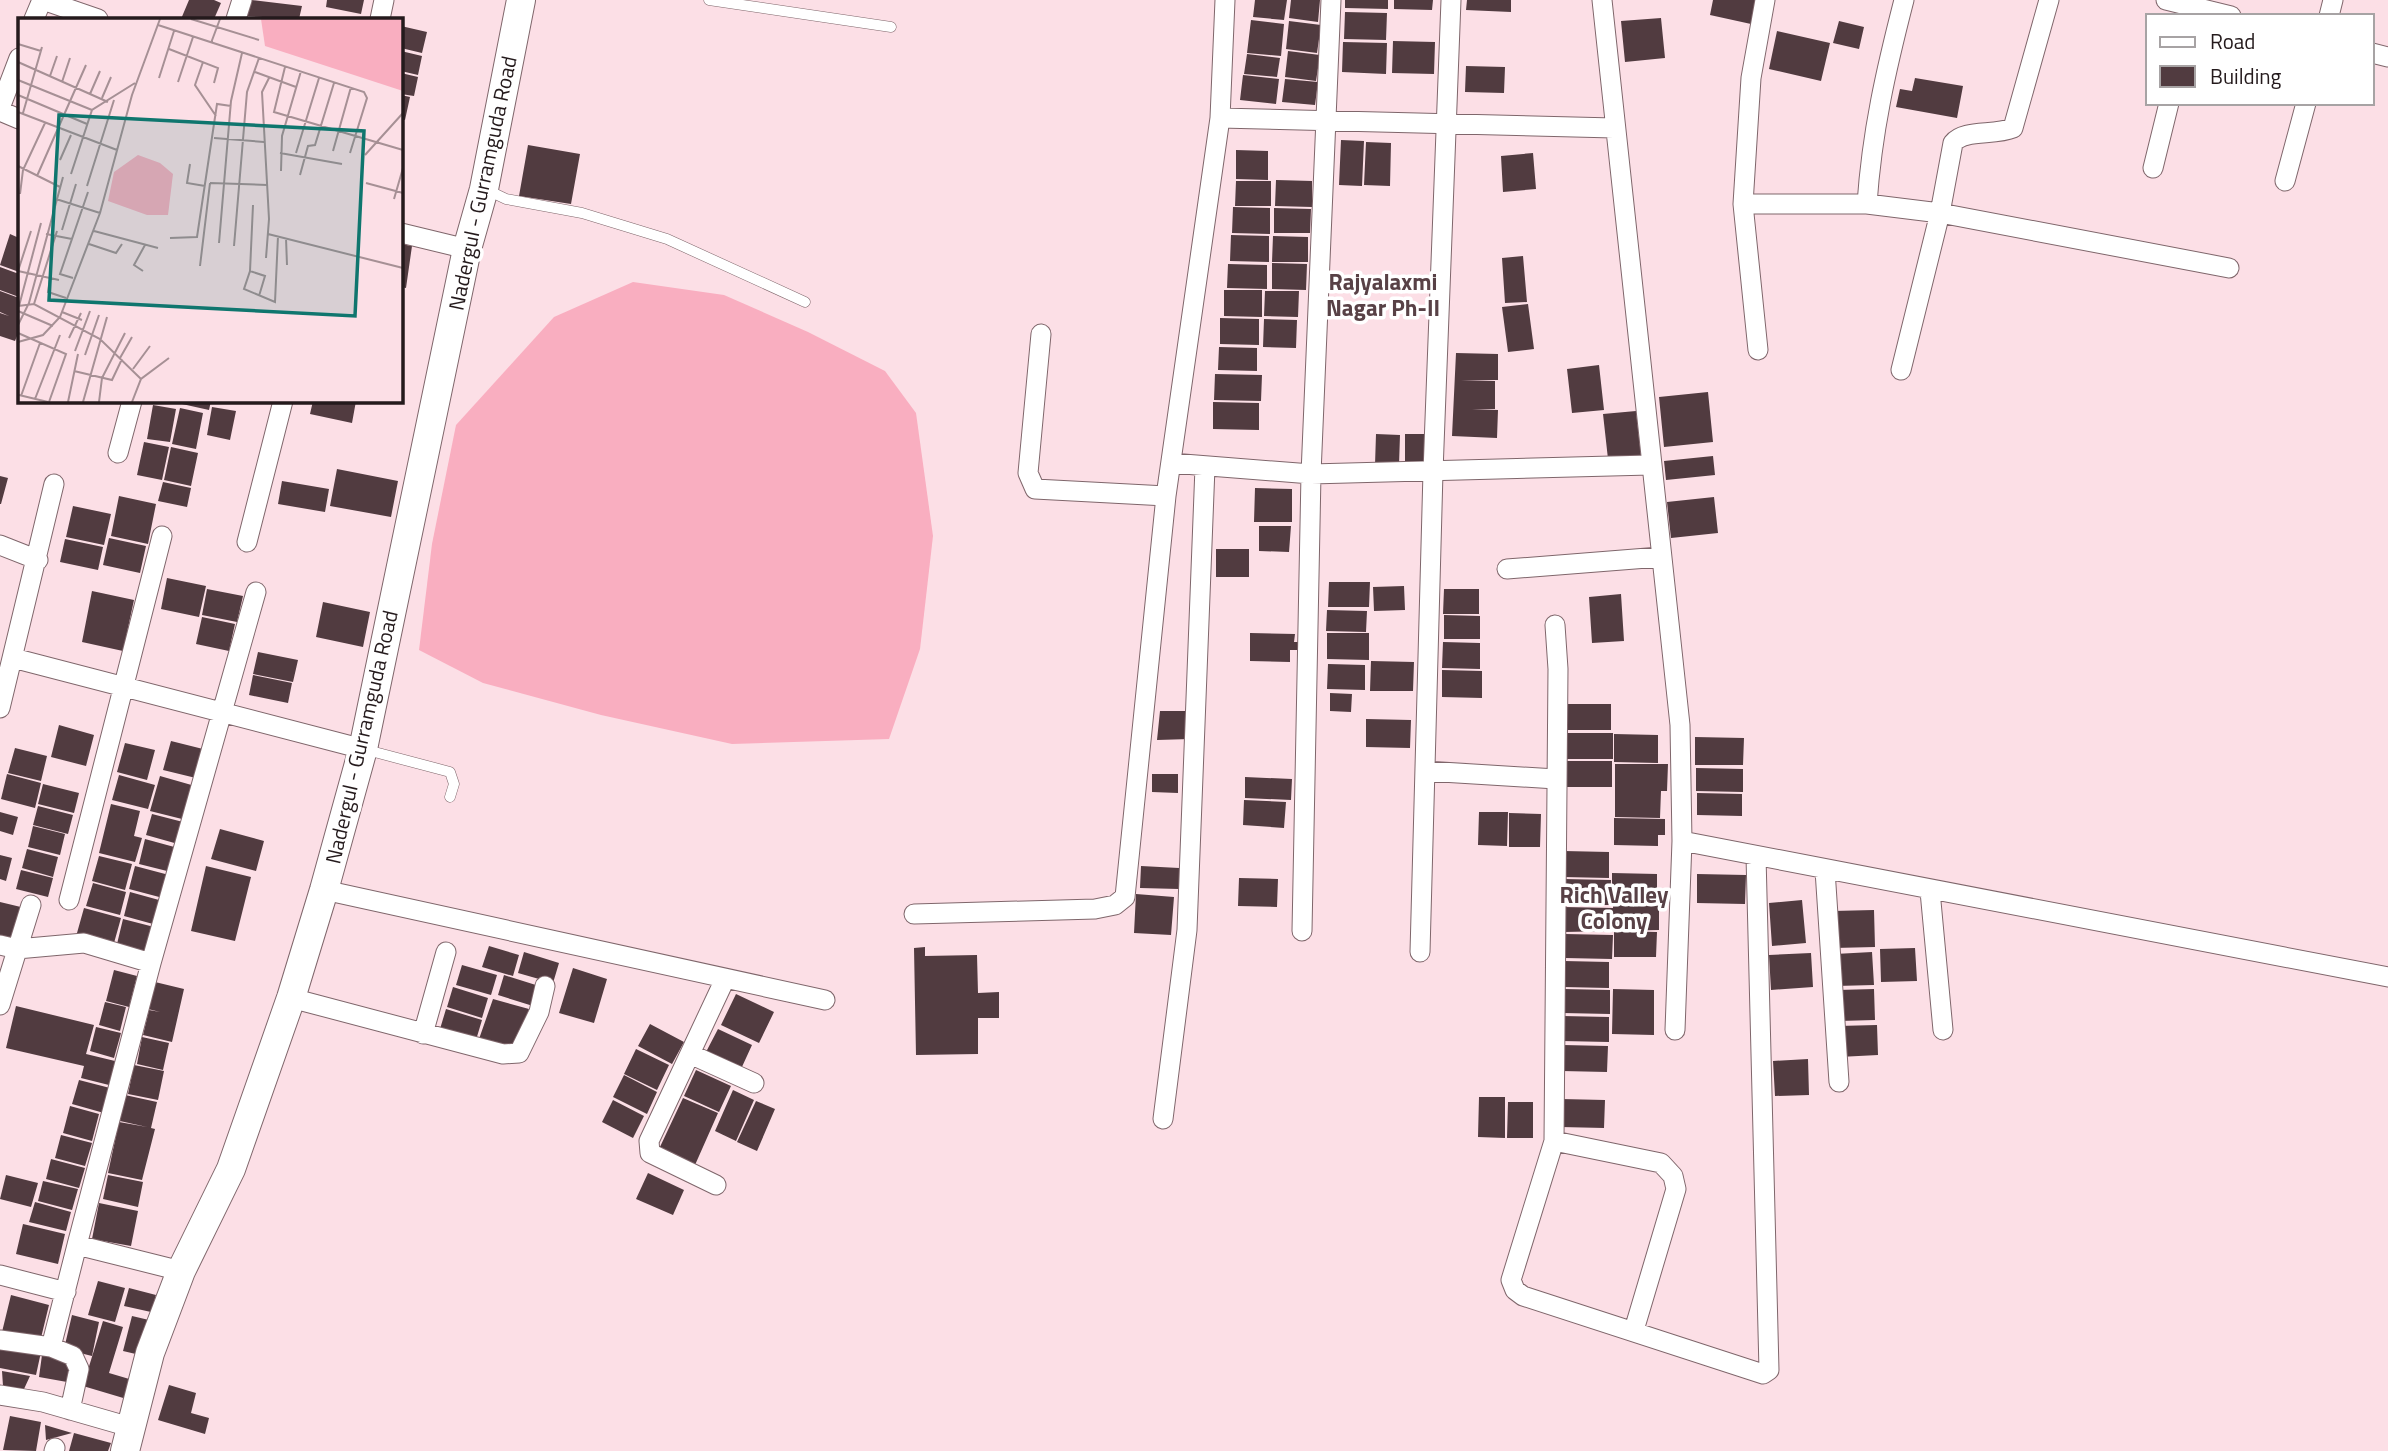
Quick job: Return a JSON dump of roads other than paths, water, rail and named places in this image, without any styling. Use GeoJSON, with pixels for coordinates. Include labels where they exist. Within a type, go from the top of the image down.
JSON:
{"type":"FeatureCollection","features":[{"type":"Feature","properties":{"kind":"main road","name":"Nadergul - Gurramguda Road"},"geometry":{"type":"LineString","coordinates":[[127,1439],[150,1353],[181,1271],[231,1169],[291,998],[363,748],[467,249],[484,189],[521,0]]}},
{"type":"Feature","properties":{"kind":"street"},"geometry":{"type":"LineString","coordinates":[[34,18],[42,0],[95,18]]}},
{"type":"Feature","properties":{"kind":"street"},"geometry":{"type":"LineString","coordinates":[[236,18],[242,0]]}},
{"type":"Feature","properties":{"kind":"street"},"geometry":{"type":"LineString","coordinates":[[380,18],[384,0]]}},
{"type":"Feature","properties":{"kind":"street"},"geometry":{"type":"LineString","coordinates":[[914,914],[1095,909],[1115,905],[1125,897],[1166,496],[1220,118],[1225,0]]}},
{"type":"Feature","properties":{"kind":"street"},"geometry":{"type":"LineString","coordinates":[[1302,931],[1311,474],[1331,0]]}},
{"type":"Feature","properties":{"kind":"street"},"geometry":{"type":"LineString","coordinates":[[1420,952],[1433,472],[1451,0]]}},
{"type":"Feature","properties":{"kind":"street"},"geometry":{"type":"LineString","coordinates":[[1602,0],[1650,466],[1680,725],[1682,841],[1675,1030]]}},
{"type":"Feature","properties":{"kind":"street"},"geometry":{"type":"LineString","coordinates":[[1758,350],[1743,204],[1751,78],[1765,0]]}},
{"type":"Feature","properties":{"kind":"street"},"geometry":{"type":"LineString","coordinates":[[1867,204],[1871,146],[1879,99],[1904,0]]}},
{"type":"Feature","properties":{"kind":"street"},"geometry":{"type":"LineString","coordinates":[[1901,370],[1940,213],[1950,154],[1958,137],[1968,134],[1999,134],[2013,128],[2049,0]]}},
{"type":"Feature","properties":{"kind":"street"},"geometry":{"type":"LineString","coordinates":[[2166,0],[2222,14]]}},
{"type":"Feature","properties":{"kind":"street"},"geometry":{"type":"LineString","coordinates":[[18,61],[0,110],[18,119]]}},
{"type":"Feature","properties":{"kind":"street"},"geometry":{"type":"LineString","coordinates":[[2153,168],[2169,105]]}},
{"type":"Feature","properties":{"kind":"street"},"geometry":{"type":"LineString","coordinates":[[2285,181],[2305,105]]}},
{"type":"Feature","properties":{"kind":"street"},"geometry":{"type":"LineString","coordinates":[[1220,118],[1614,128]]}},
{"type":"Feature","properties":{"kind":"street"},"geometry":{"type":"LineString","coordinates":[[1743,204],[1867,204],[1940,213],[2229,268]]}},
{"type":"Feature","properties":{"kind":"street"},"geometry":{"type":"LineString","coordinates":[[402,233],[467,249]]}},
{"type":"Feature","properties":{"kind":"street"},"geometry":{"type":"LineString","coordinates":[[1041,334],[1028,473],[1035,489],[1166,496]]}},
{"type":"Feature","properties":{"kind":"street"},"geometry":{"type":"LineString","coordinates":[[118,453],[132,402]]}},
{"type":"Feature","properties":{"kind":"street"},"geometry":{"type":"LineString","coordinates":[[247,542],[283,402]]}},
{"type":"Feature","properties":{"kind":"street"},"geometry":{"type":"LineString","coordinates":[[1171,463],[1311,474],[1650,466]]}},
{"type":"Feature","properties":{"kind":"street"},"geometry":{"type":"LineString","coordinates":[[1163,1119],[1187,930],[1205,467]]}},
{"type":"Feature","properties":{"kind":"street"},"geometry":{"type":"LineString","coordinates":[[0,708],[38,560],[54,484]]}},
{"type":"Feature","properties":{"kind":"street"},"geometry":{"type":"LineString","coordinates":[[69,900],[162,536]]}},
{"type":"Feature","properties":{"kind":"street"},"geometry":{"type":"LineString","coordinates":[[0,545],[38,560]]}},
{"type":"Feature","properties":{"kind":"street"},"geometry":{"type":"LineString","coordinates":[[1507,569],[1660,557]]}},
{"type":"Feature","properties":{"kind":"street"},"geometry":{"type":"LineString","coordinates":[[51,1348],[151,963],[256,592]]}},
{"type":"Feature","properties":{"kind":"street"},"geometry":{"type":"LineString","coordinates":[[1555,625],[1558,669],[1554,1141],[1511,1280],[1515,1290],[1523,1296],[1763,1374],[1769,1370],[1756,856]]}},
{"type":"Feature","properties":{"kind":"street"},"geometry":{"type":"LineString","coordinates":[[13,658],[363,748]]}},
{"type":"Feature","properties":{"kind":"street"},"geometry":{"type":"LineString","coordinates":[[1425,771],[1556,779]]}},
{"type":"Feature","properties":{"kind":"street"},"geometry":{"type":"LineString","coordinates":[[1682,841],[1930,891],[2388,977]]}},
{"type":"Feature","properties":{"kind":"street"},"geometry":{"type":"LineString","coordinates":[[1825,870],[1839,1082]]}},
{"type":"Feature","properties":{"kind":"street"},"geometry":{"type":"LineString","coordinates":[[324,890],[825,1000]]}},
{"type":"Feature","properties":{"kind":"street"},"geometry":{"type":"LineString","coordinates":[[1930,891],[1943,1030]]}},
{"type":"Feature","properties":{"kind":"street"},"geometry":{"type":"LineString","coordinates":[[0,1004],[9,947],[31,905]]}},
{"type":"Feature","properties":{"kind":"street"},"geometry":{"type":"LineString","coordinates":[[9,947],[84,943],[151,963]]}},
{"type":"Feature","properties":{"kind":"street"},"geometry":{"type":"LineString","coordinates":[[423,1034],[446,952]]}},
{"type":"Feature","properties":{"kind":"street"},"geometry":{"type":"LineString","coordinates":[[716,1185],[650,1153],[649,1141],[725,979]]}},
{"type":"Feature","properties":{"kind":"street"},"geometry":{"type":"LineString","coordinates":[[291,998],[486,1052],[519,1053],[539,1012],[545,986]]}},
{"type":"Feature","properties":{"kind":"street"},"geometry":{"type":"LineString","coordinates":[[690,1054],[754,1083]]}},
{"type":"Feature","properties":{"kind":"street"},"geometry":{"type":"LineString","coordinates":[[1554,1141],[1661,1163],[1672,1176],[1676,1189],[1634,1330]]}},
{"type":"Feature","properties":{"kind":"street"},"geometry":{"type":"LineString","coordinates":[[77,1245],[181,1271]]}},
{"type":"Feature","properties":{"kind":"street"},"geometry":{"type":"LineString","coordinates":[[0,1275],[66,1292]]}},
{"type":"Feature","properties":{"kind":"street"},"geometry":{"type":"LineString","coordinates":[[0,1340],[51,1348],[73,1356],[79,1369],[70,1410]]}},
{"type":"Feature","properties":{"kind":"street"},"geometry":{"type":"LineString","coordinates":[[0,1395],[70,1410],[127,1439]]}},
{"type":"Feature","properties":{"kind":"lane"},"geometry":{"type":"LineString","coordinates":[[709,0],[891,27]]}},
{"type":"Feature","properties":{"kind":"lane"},"geometry":{"type":"LineString","coordinates":[[484,189],[506,199],[582,214],[667,239],[805,302]]}},
{"type":"Feature","properties":{"kind":"lane"},"geometry":{"type":"LineString","coordinates":[[363,748],[450,772],[454,784],[450,797]]}},
{"type":"Feature","properties":{"kind":"district","name":"Rajyalaxmi Nagar Ph-II"},"geometry":{"type":"Point","coordinates":[1383,294]}},
{"type":"Feature","properties":{"kind":"district","name":"Rich Valley Colony"},"geometry":{"type":"Point","coordinates":[1614,907]}}]}
